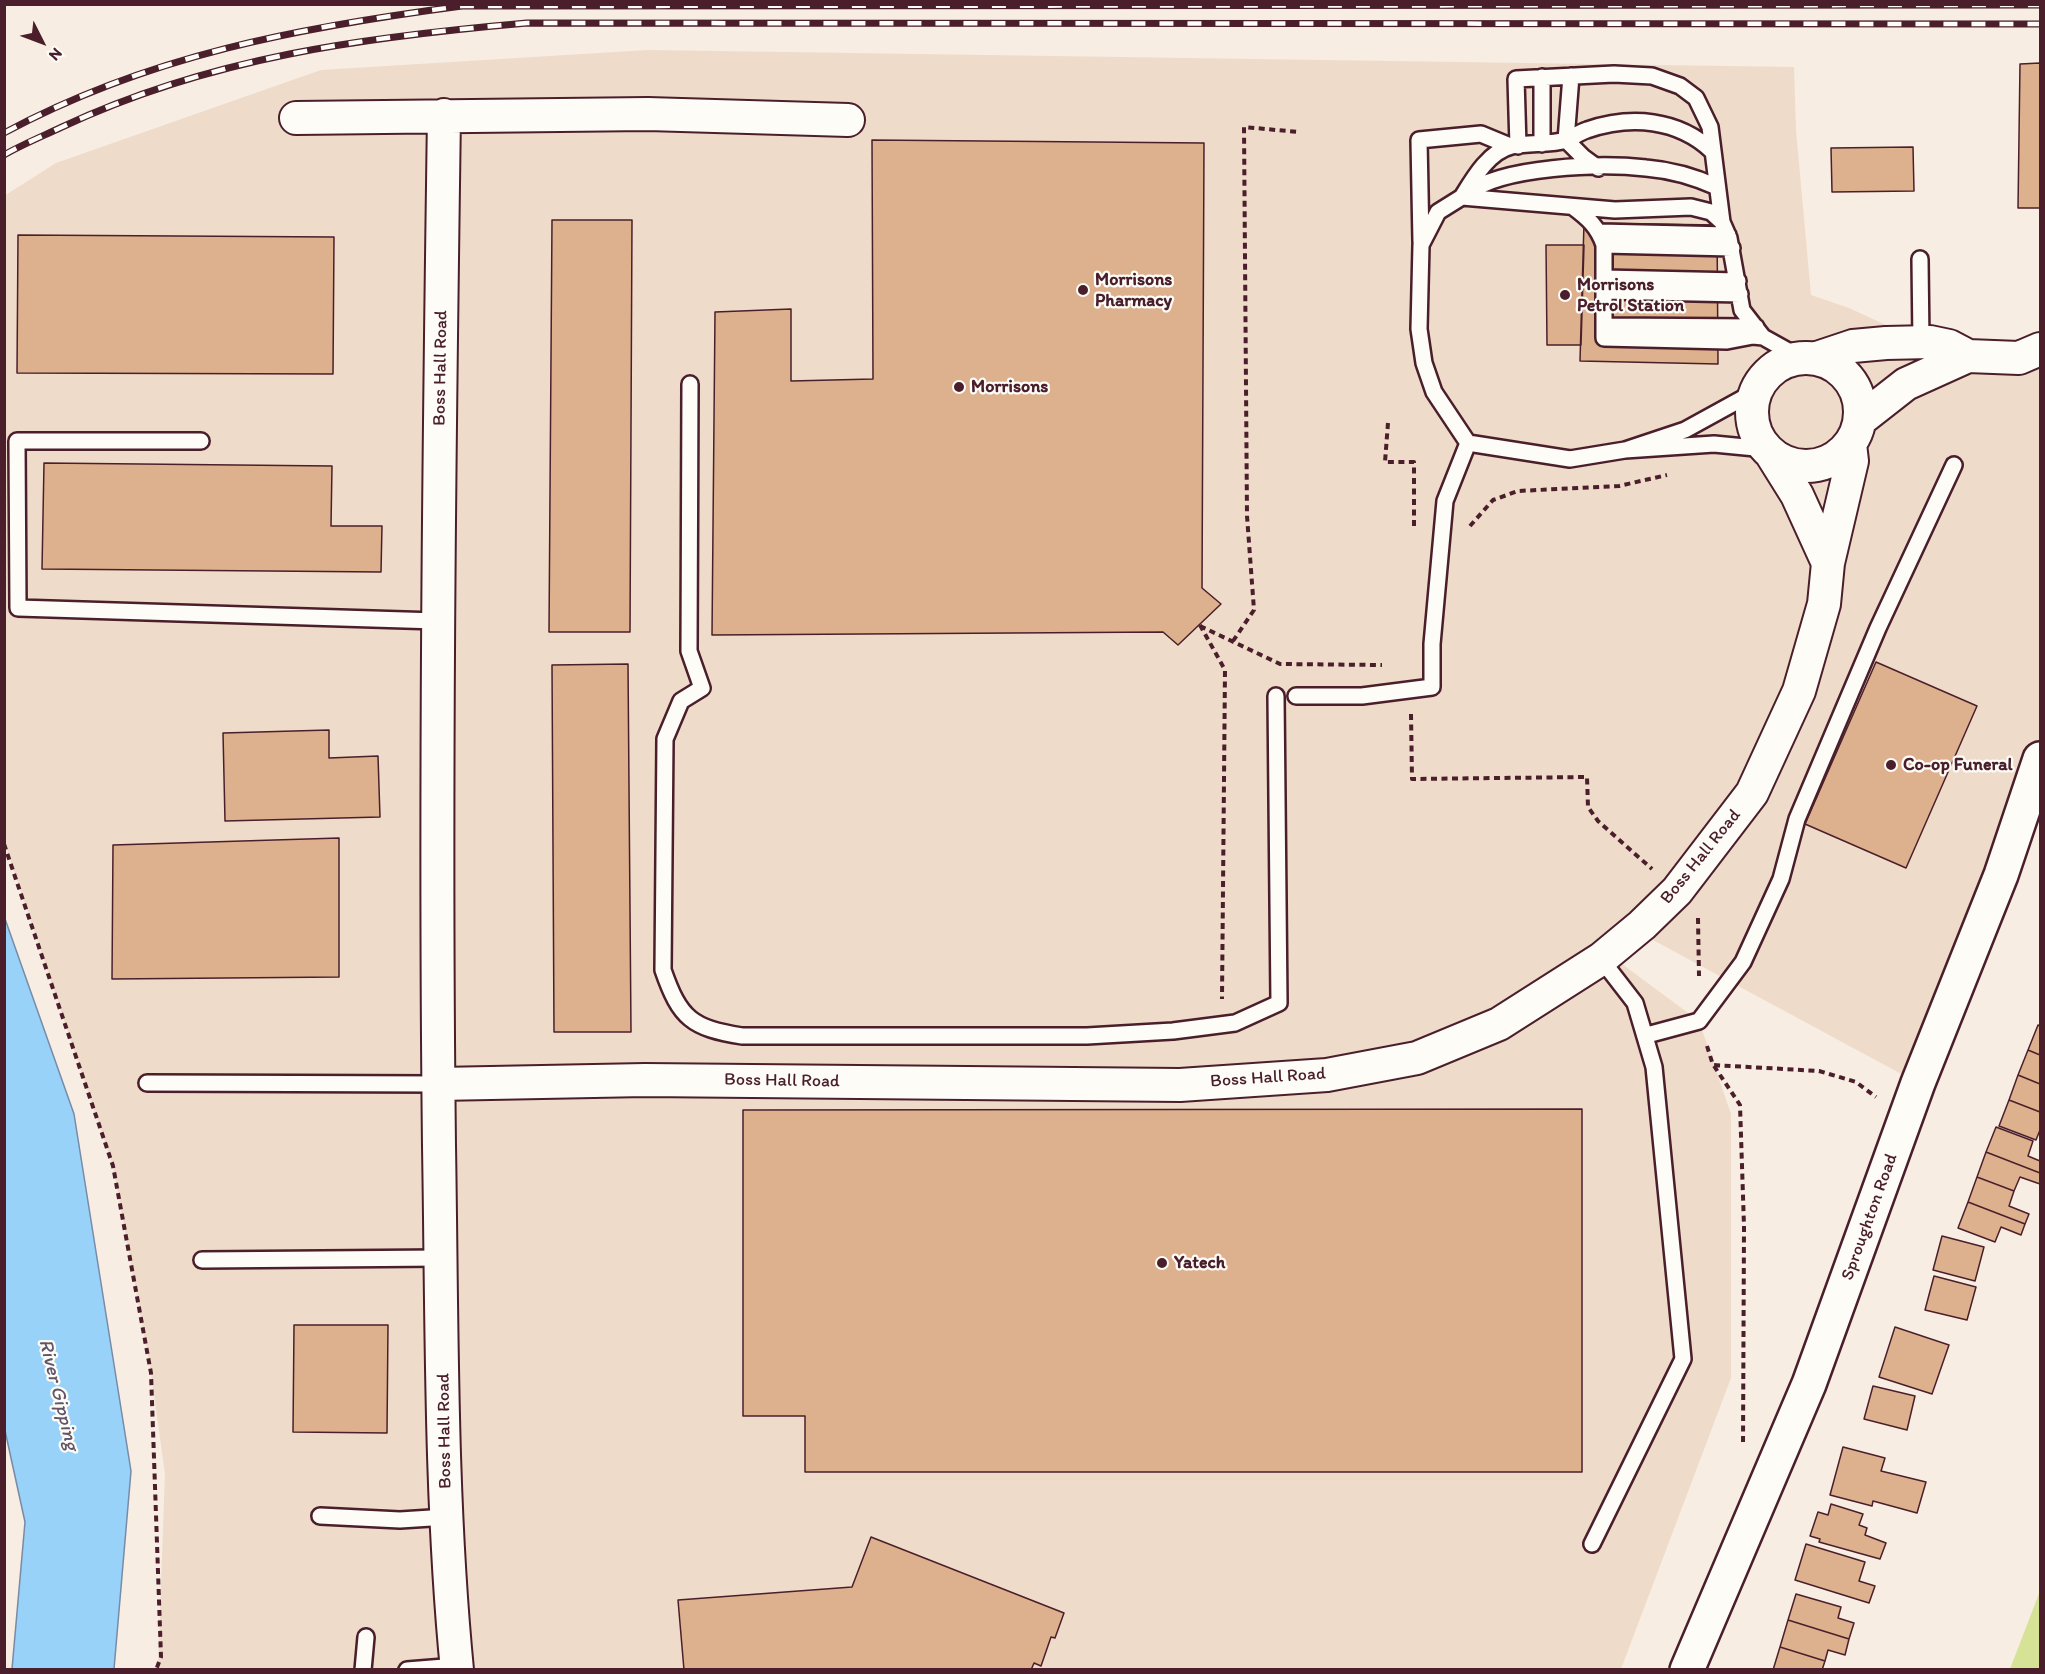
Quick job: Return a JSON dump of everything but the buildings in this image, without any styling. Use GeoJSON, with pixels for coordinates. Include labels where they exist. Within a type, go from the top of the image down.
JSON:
{"type":"FeatureCollection","features":[{"type":"Feature","properties":{"kind":"street"},"geometry":{"type":"LineString","coordinates":[[296,118],[648,114],[848,120]]}},
{"type":"Feature","properties":{"kind":"street","name":"Boss Hall Road"},"geometry":{"type":"LineString","coordinates":[[444,115],[437,621],[439,1084],[447,1517],[457,1668]]}},
{"type":"Feature","properties":{"kind":"street"},"geometry":{"type":"LineString","coordinates":[[1828,563],[1797,495],[1753,426],[1751,409],[1756,391],[1765,375],[1780,363],[1854,346],[1921,343],[1949,346],[1968,356],[2033,359]]}},
{"type":"Feature","properties":{"kind":"street"},"geometry":{"type":"LineString","coordinates":[[1769,452],[1787,463],[1805,466],[1822,464],[1838,456],[1855,432],[1906,384],[1968,356]]}},
{"type":"Feature","properties":{"kind":"street"},"geometry":{"type":"LineString","coordinates":[[1808,358],[1834,365],[1848,377],[1858,394],[1855,432]]}},
{"type":"Feature","properties":{"kind":"street","name":"Boss Hall Road"},"geometry":{"type":"LineString","coordinates":[[439,1084],[645,1080],[1180,1085],[1327,1075],[1417,1058],[1499,1024],[1601,959],[1677,891],[1752,793],[1799,692],[1824,604],[1828,563],[1852,461],[1855,432]]}},
{"type":"Feature","properties":{"kind":"street","name":"Sproughton Road"},"geometry":{"type":"LineString","coordinates":[[1687,1670],[1809,1384],[1905,1120],[2001,875],[2040,759]]}},
{"type":"Feature","properties":{"kind":"lane"},"geometry":{"type":"LineString","coordinates":[[1571,76],[1566,140],[1583,158],[1598,168]]}},
{"type":"Feature","properties":{"kind":"lane"},"geometry":{"type":"LineString","coordinates":[[1514,146],[1516,79],[1652,76],[1680,86],[1695,98],[1710,127],[1717,187],[1742,310],[1759,332],[1808,358]]}},
{"type":"Feature","properties":{"kind":"lane"},"geometry":{"type":"LineString","coordinates":[[1542,77],[1542,144]]}},
{"type":"Feature","properties":{"kind":"lane"},"geometry":{"type":"LineString","coordinates":[[1712,151],[1688,132],[1661,123],[1609,124],[1586,130],[1566,140],[1514,146],[1481,134],[1419,140],[1421,245],[1419,328],[1424,363],[1434,392],[1468,443],[1570,459],[1625,450],[1714,444],[1769,452]]}},
{"type":"Feature","properties":{"kind":"lane"},"geometry":{"type":"LineString","coordinates":[[1462,197],[1479,168],[1514,146]]}},
{"type":"Feature","properties":{"kind":"lane"},"geometry":{"type":"LineString","coordinates":[[1421,245],[1438,212],[1478,185],[1515,173],[1598,168],[1646,168],[1700,179],[1717,187]]}},
{"type":"Feature","properties":{"kind":"lane"},"geometry":{"type":"LineString","coordinates":[[1462,197],[1615,210],[1690,207],[1711,212],[1727,235]]}},
{"type":"Feature","properties":{"kind":"lane"},"geometry":{"type":"LineString","coordinates":[[1573,207],[1589,218],[1602,239],[1604,326],[1759,332]]}},
{"type":"Feature","properties":{"kind":"lane"},"geometry":{"type":"LineString","coordinates":[[1602,239],[1727,235]]}},
{"type":"Feature","properties":{"kind":"lane"},"geometry":{"type":"LineString","coordinates":[[1920,259],[1921,343]]}},
{"type":"Feature","properties":{"kind":"lane"},"geometry":{"type":"LineString","coordinates":[[1604,284],[1739,288]]}},
{"type":"Feature","properties":{"kind":"lane"},"geometry":{"type":"LineString","coordinates":[[690,384],[689,651],[702,688],[681,701],[665,739],[663,970],[672,996],[686,1016],[708,1030],[742,1036],[1087,1036],[1173,1031],[1235,1023],[1279,1003],[1276,696]]}},
{"type":"Feature","properties":{"kind":"lane"},"geometry":{"type":"LineString","coordinates":[[1625,450],[1685,430],[1756,391]]}},
{"type":"Feature","properties":{"kind":"lane"},"geometry":{"type":"LineString","coordinates":[[201,441],[17,441],[18,608],[437,621]]}},
{"type":"Feature","properties":{"kind":"lane"},"geometry":{"type":"LineString","coordinates":[[1296,696],[1378,694],[1432,687],[1432,644],[1445,501],[1468,443]]}},
{"type":"Feature","properties":{"kind":"lane"},"geometry":{"type":"LineString","coordinates":[[1647,1035],[1699,1021],[1748,952],[1781,879],[1797,819],[1860,670],[1954,465]]}},
{"type":"Feature","properties":{"kind":"lane"},"geometry":{"type":"LineString","coordinates":[[1592,1544],[1683,1359],[1654,1067],[1647,1035],[1635,1003],[1601,959]]}},
{"type":"Feature","properties":{"kind":"lane","name":"Boss Hall Road"},"geometry":{"type":"LineString","coordinates":[[147,1083],[439,1084]]}},
{"type":"Feature","properties":{"kind":"lane"},"geometry":{"type":"LineString","coordinates":[[202,1260],[441,1258]]}},
{"type":"Feature","properties":{"kind":"lane"},"geometry":{"type":"LineString","coordinates":[[320,1516],[400,1520],[447,1517]]}},
{"type":"Feature","properties":{"kind":"lane"},"geometry":{"type":"LineString","coordinates":[[363,1670],[366,1637]]}},
{"type":"Feature","properties":{"kind":"lane"},"geometry":{"type":"LineString","coordinates":[[407,1670],[457,1668]]}},
{"type":"Feature","properties":{"kind":"path"},"geometry":{"type":"LineString","coordinates":[[1233,641],[1254,610],[1247,516],[1244,127],[1298,132]]}},
{"type":"Feature","properties":{"kind":"path"},"geometry":{"type":"LineString","coordinates":[[1466,531],[1493,500],[1518,491],[1619,486],[1671,474]]}},
{"type":"Feature","properties":{"kind":"path"},"geometry":{"type":"LineString","coordinates":[[1222,1025],[1225,670],[1200,625],[1280,664],[1383,665]]}},
{"type":"Feature","properties":{"kind":"path"},"geometry":{"type":"LineString","coordinates":[[1598,821],[1677,891],[1698,917],[1699,1021],[1713,1065],[1740,1105],[1744,1226],[1743,1450]]}},
{"type":"Feature","properties":{"kind":"path"},"geometry":{"type":"LineString","coordinates":[[4,844],[115,1177],[151,1373],[161,1657],[156,1670]]}},
{"type":"Feature","properties":{"kind":"path"},"geometry":{"type":"LineString","coordinates":[[1713,1065],[1819,1071],[1856,1082],[1905,1120]]}},
{"type":"Feature","properties":{"kind":"shaded area"},"geometry":{"type":"Polygon","coordinates":[[[648,50],[1794,67],[1796,130],[1811,295],[1849,308],[1899,331],[2040,350],[2040,759],[1918,1083],[1653,940],[1602,959],[1622,964],[1699,1021],[1731,1114],[1731,1378],[1621,1669],[158,1669],[165,1474],[151,1373],[113,1166],[5,844],[4,196],[56,163],[321,70],[648,50]]]}},
{"type":"Feature","properties":{"kind":"green space"},"geometry":{"type":"Polygon","coordinates":[[[2040,1591],[2040,1669],[2010,1669],[2040,1591]]]}},
{"type":"Feature","properties":{"kind":"water","name":"River Gipping"},"geometry":{"type":"Polygon","coordinates":[[[4,916],[74,1114],[131,1471],[114,1669],[12,1669],[25,1522],[4,1426],[4,916]]]}},
{"type":"Feature","properties":{"kind":"railway"},"geometry":{"type":"LineString","coordinates":[[4,133],[59,106],[114,83],[227,48],[343,24],[462,6],[2040,5]]}},
{"type":"Feature","properties":{"kind":"railway"},"geometry":{"type":"LineString","coordinates":[[4,155],[118,103],[175,83],[232,67],[290,54],[407,35],[527,23],[2040,24]]}},
{"type":"Feature","properties":{"kind":"place","name":"Morrisons Pharmacy"},"geometry":{"type":"Point","coordinates":[1083,290]}},
{"type":"Feature","properties":{"kind":"place","name":"Morrisons Petrol Station"},"geometry":{"type":"Point","coordinates":[1565,295]}},
{"type":"Feature","properties":{"kind":"place","name":"Morrisons"},"geometry":{"type":"Point","coordinates":[959,387]}},
{"type":"Feature","properties":{"kind":"place","name":"Co-op Funeral"},"geometry":{"type":"Point","coordinates":[1891,765]}},
{"type":"Feature","properties":{"kind":"place","name":"Yatech"},"geometry":{"type":"Point","coordinates":[1162,1263]}}]}
